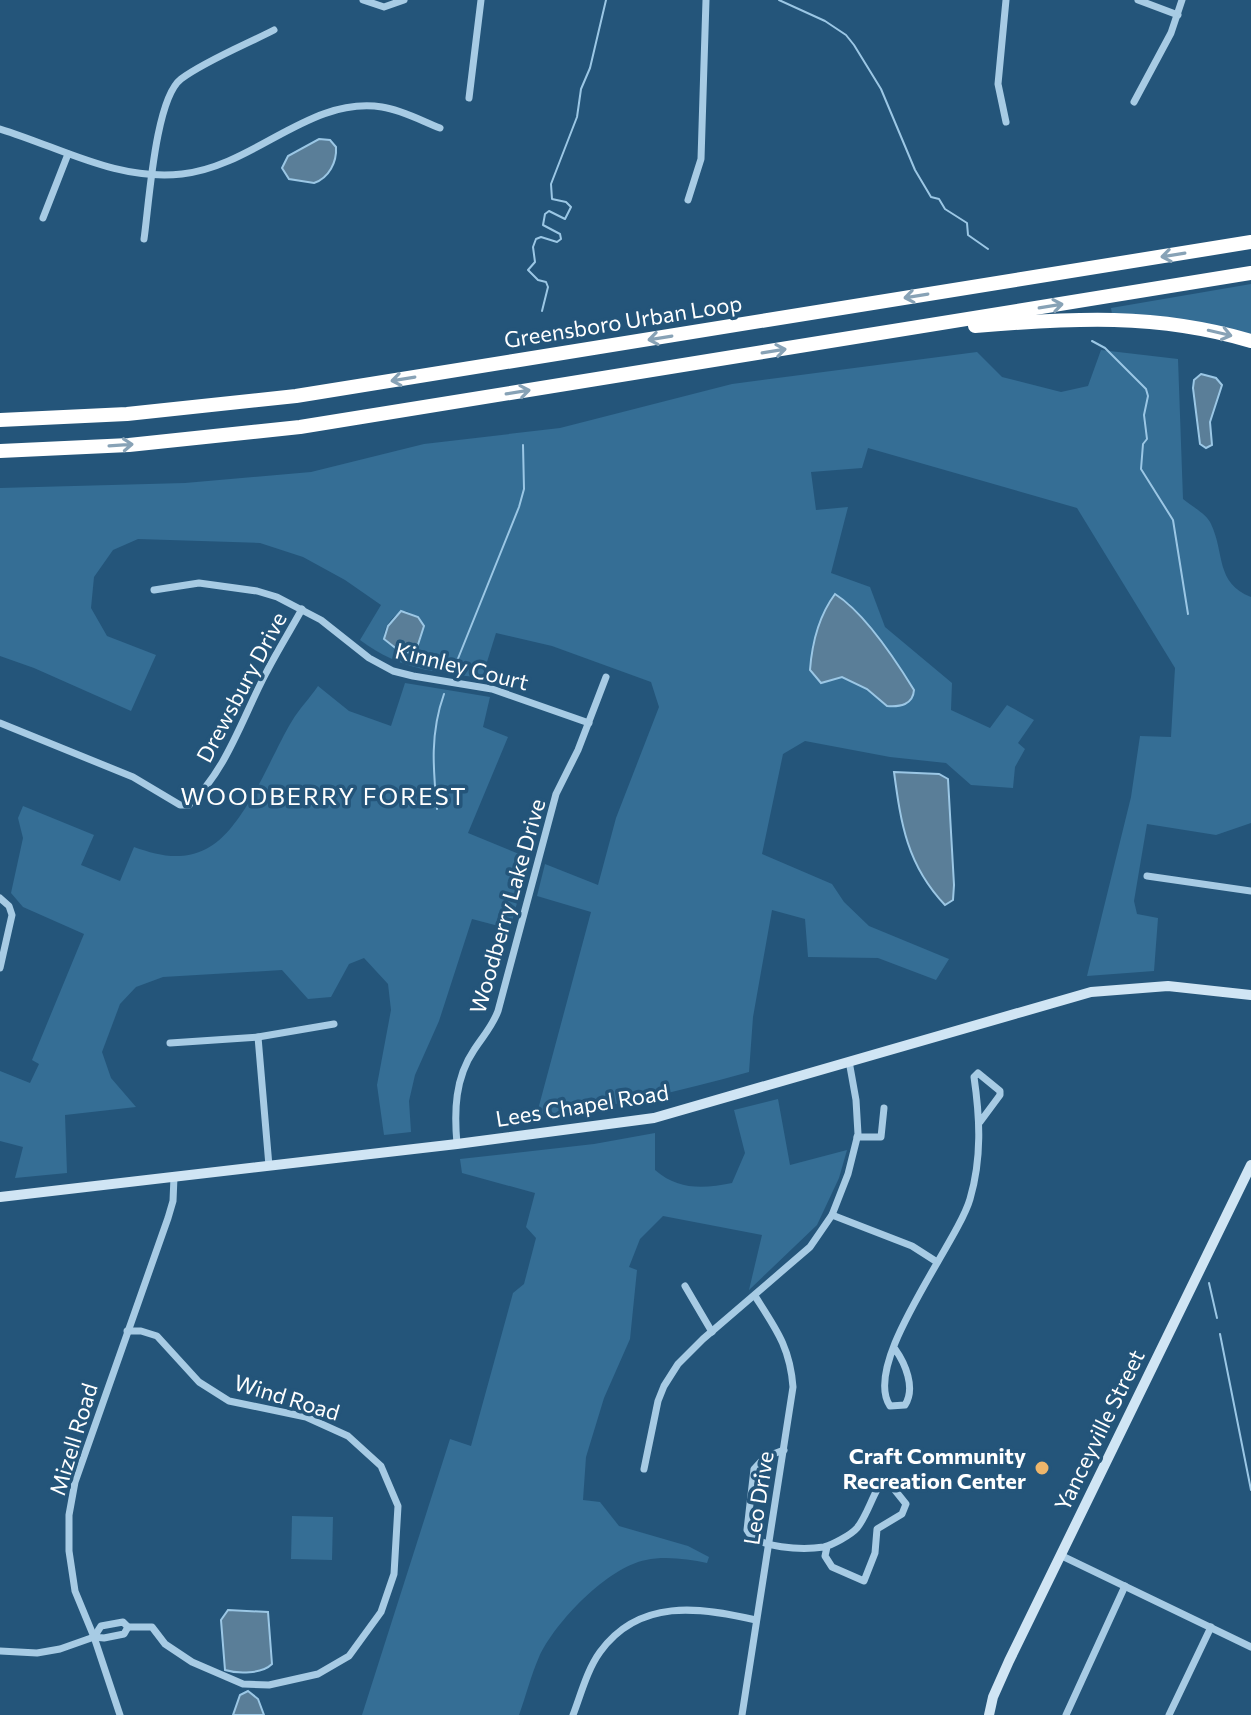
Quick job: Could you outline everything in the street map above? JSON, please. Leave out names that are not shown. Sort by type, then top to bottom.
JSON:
[{"type":"highway","name":"Greensboro Urban Loop","points":[[0,420],[127,414],[296,396],[1251,242]]},
{"type":"highway","points":[[0,451],[129,445],[300,427],[1251,273]]},
{"type":"highway","points":[[863,336],[1102,318],[1181,325],[1251,341]]},
{"type":"main road","name":"Lees Chapel Road","points":[[0,1197],[654,1118],[1091,992],[1168,986],[1251,995]]},
{"type":"main road","name":"Yanceyville Street","points":[[989,1715],[993,1697],[1009,1661],[1247,1183],[1251,1165]]},
{"type":"street","points":[[363,0],[384,7],[404,0]]},
{"type":"street","points":[[469,98],[481,0]]},
{"type":"street","points":[[688,200],[701,159],[706,0]]},
{"type":"street","points":[[1006,0],[998,84],[1006,122]]},
{"type":"street","points":[[1138,0],[1178,15]]},
{"type":"street","points":[[1134,102],[1159,58],[1182,0]]},
{"type":"street","points":[[144,239],[163,114],[172,89],[194,71],[274,30]]},
{"type":"street","points":[[0,129],[116,171],[152,175],[208,169],[266,144],[321,114],[350,106],[384,108],[440,128]]},
{"type":"street","points":[[43,218],[68,154]]},
{"type":"street","name":"Kinnley Court","points":[[154,590],[199,583],[240,587],[277,597],[321,620],[369,658],[393,671],[492,689],[589,723]]},
{"type":"street","name":"Drewsbury Drive","points":[[0,723],[133,777],[180,805],[189,805],[205,790],[217,771],[266,672],[302,609]]},
{"type":"street","name":"Woodberry Lake Drive","points":[[457,1144],[455,1106],[461,1078],[498,1011],[556,794],[589,723],[606,677]]},
{"type":"street","points":[[1147,876],[1251,891]]},
{"type":"street","points":[[0,898],[9,906],[12,915],[0,968]]},
{"type":"street","points":[[170,1043],[258,1037],[334,1024]]},
{"type":"street","points":[[258,1037],[269,1166]]},
{"type":"street","points":[[644,1469],[664,1386],[678,1364],[810,1247],[832,1215],[848,1174],[857,1137],[856,1100],[849,1061]]},
{"type":"street","points":[[895,1349],[905,1365],[909,1394],[905,1405],[896,1407],[890,1406],[887,1401],[884,1380],[895,1349],[910,1309],[970,1200],[977,1166],[980,1122],[974,1077],[978,1073],[1000,1091],[980,1122]]},
{"type":"street","points":[[857,1137],[881,1137],[884,1108]]},
{"type":"street","name":"Mizell Road","points":[[120,1715],[75,1591],[69,1551],[69,1515],[75,1482],[171,1210],[174,1177]]},
{"type":"street","points":[[1247,1183],[1251,1192]]},
{"type":"street","points":[[832,1215],[912,1246],[937,1262]]},
{"type":"street","points":[[685,1286],[712,1332]]},
{"type":"street","name":"Leo Drive","points":[[742,1715],[793,1400],[789,1357],[777,1329],[755,1296]]},
{"type":"street","name":"Wind Road","points":[[127,1331],[157,1336],[199,1382],[229,1401],[306,1417],[348,1436],[381,1466],[398,1506],[394,1574],[381,1612],[349,1656],[318,1674],[269,1685],[243,1684],[192,1662],[165,1644],[152,1627],[128,1627]]},
{"type":"street","points":[[784,1450],[765,1457],[754,1469],[747,1530],[758,1542],[793,1547],[827,1547],[857,1528],[878,1488],[890,1484],[906,1504],[902,1514],[877,1529],[875,1553],[864,1581],[832,1567],[825,1556],[827,1547]]},
{"type":"street","points":[[857,1528],[874,1538]]},
{"type":"street","points":[[1060,1555],[1251,1647]]},
{"type":"street","points":[[1066,1715],[1125,1586]]},
{"type":"street","points":[[573,1715],[587,1676],[600,1652],[618,1633],[646,1616],[678,1609],[711,1609],[756,1620]]},
{"type":"street","points":[[0,1651],[37,1653],[60,1649],[94,1637],[124,1634],[128,1627],[123,1622],[101,1626],[94,1637]]},
{"type":"street","points":[[1169,1715],[1211,1627]]},
{"type":"shaded area","points":[[319,139],[330,140],[336,147],[328,173],[314,183],[289,179],[282,168],[288,156]]},
{"type":"shaded area","points":[[1251,284],[1251,334],[1182,321],[1112,314],[1111,308]]},
{"type":"shaded area","points":[[1101,350],[1178,359],[1183,499],[1209,520],[1226,575],[1232,584],[1251,597],[1251,823],[1216,835],[1147,824],[1134,901],[1137,914],[1158,918],[1154,971],[1087,976],[1131,797],[1140,736],[1171,737],[1175,668],[1077,508],[868,448],[862,468],[811,472],[816,510],[848,507],[831,573],[870,587],[885,627],[952,683],[951,710],[990,728],[1007,705],[1034,720],[1018,743],[1025,749],[1015,767],[1013,788],[971,785],[946,763],[890,757],[805,741],[783,754],[762,854],[832,884],[844,902],[869,926],[949,959],[936,980],[878,958],[808,957],[805,919],[772,910],[753,1017],[749,1072],[696,1086],[617,1104],[536,1117],[591,912],[537,896],[545,864],[598,885],[616,818],[659,707],[651,682],[552,646],[496,633],[482,678],[404,664],[360,640],[381,605],[345,580],[303,557],[260,543],[138,539],[113,550],[94,577],[91,608],[107,636],[156,655],[131,711],[0,656],[0,488],[185,483],[311,472],[424,444],[560,428],[732,384],[977,352],[1002,377],[1061,392],[1088,386]],"holes":[[[829,602],[849,603],[901,669],[887,706],[867,689],[842,677],[821,683],[810,670],[812,646]],[[406,611],[418,617],[424,626],[417,653],[413,654],[396,649],[384,639],[390,621]]]},
{"type":"shaded area","points":[[1201,374],[1216,378],[1222,385],[1210,422],[1212,445],[1206,448],[1200,444],[1193,388],[1194,380]]},
{"type":"shaded area","points":[[835,594],[868,625],[898,665],[914,690],[908,702],[887,706],[867,689],[842,677],[821,683],[810,670],[817,630]]},
{"type":"shaded area","points":[[401,611],[418,617],[424,626],[415,654],[398,650],[384,639],[388,626]]},
{"type":"shaded area","points":[[405,683],[490,697],[483,727],[508,737],[468,833],[529,858],[510,929],[472,919],[439,1021],[415,1075],[409,1101],[411,1132],[384,1135],[377,1085],[391,1010],[388,984],[364,958],[349,964],[331,997],[308,999],[282,970],[163,977],[136,987],[120,1004],[102,1052],[111,1078],[136,1107],[65,1115],[67,1173],[15,1178],[23,1147],[0,1141],[0,1071],[30,1083],[39,1064],[32,1060],[84,934],[23,907],[11,893],[23,838],[18,818],[23,806],[94,835],[81,865],[120,881],[134,847],[161,855],[179,856],[197,853],[220,840],[244,810],[292,721],[318,686],[349,711],[391,726]]},
{"type":"shaded area","points":[[894,772],[939,774],[948,779],[954,885],[953,900],[945,905],[914,859],[903,826]]},
{"type":"shaded area","points":[[778,1099],[790,1165],[847,1150],[839,1178],[817,1225],[749,1290],[762,1235],[663,1216],[640,1239],[629,1267],[637,1270],[630,1339],[604,1398],[586,1457],[583,1500],[600,1502],[619,1526],[688,1546],[709,1557],[707,1563],[676,1558],[646,1560],[616,1573],[600,1585],[570,1613],[547,1643],[536,1664],[519,1715],[362,1715],[450,1439],[471,1446],[513,1293],[524,1284],[536,1238],[526,1227],[535,1193],[462,1173],[460,1159],[594,1144],[655,1133],[655,1170],[664,1177],[691,1186],[732,1183],[745,1153],[734,1110]]},
{"type":"shaded area","points":[[292,1516],[333,1517],[332,1560],[291,1559]]},
{"type":"shaded area","points":[[228,1610],[268,1612],[272,1664],[250,1672],[225,1670],[221,1620]]},
{"type":"shaded area","points":[[248,1691],[258,1699],[264,1715],[233,1715],[240,1695]]},
{"type":"waterway","points":[[542,311],[548,287],[546,282],[538,280],[528,270],[535,262],[533,247],[536,239],[541,237],[557,242],[561,239],[560,234],[543,225],[545,214],[549,211],[565,219],[571,207],[566,202],[552,199],[551,184],[577,117],[581,89],[590,68],[606,0]]},
{"type":"waterway","points":[[779,0],[825,21],[846,35],[881,89],[915,170],[931,197],[939,199],[945,209],[967,223],[968,235],[988,249]]},
{"type":"waterway","points":[[1092,341],[1105,348],[1146,389],[1148,396],[1144,415],[1147,439],[1143,444],[1141,469],[1173,520],[1188,614]]},
{"type":"waterway","points":[[453,671],[519,507],[524,489],[523,445]]},
{"type":"waterway","points":[[437,809],[435,737],[444,694]]},
{"type":"waterway","points":[[1209,1283],[1217,1318]]},
{"type":"waterway","points":[[1220,1334],[1251,1490]]},
{"type":"place","name":"Craft Community Recreation Center","points":[[1042,1468]]},
{"type":"district","name":"WOODBERRY FOREST","points":[[324,795]]}]
